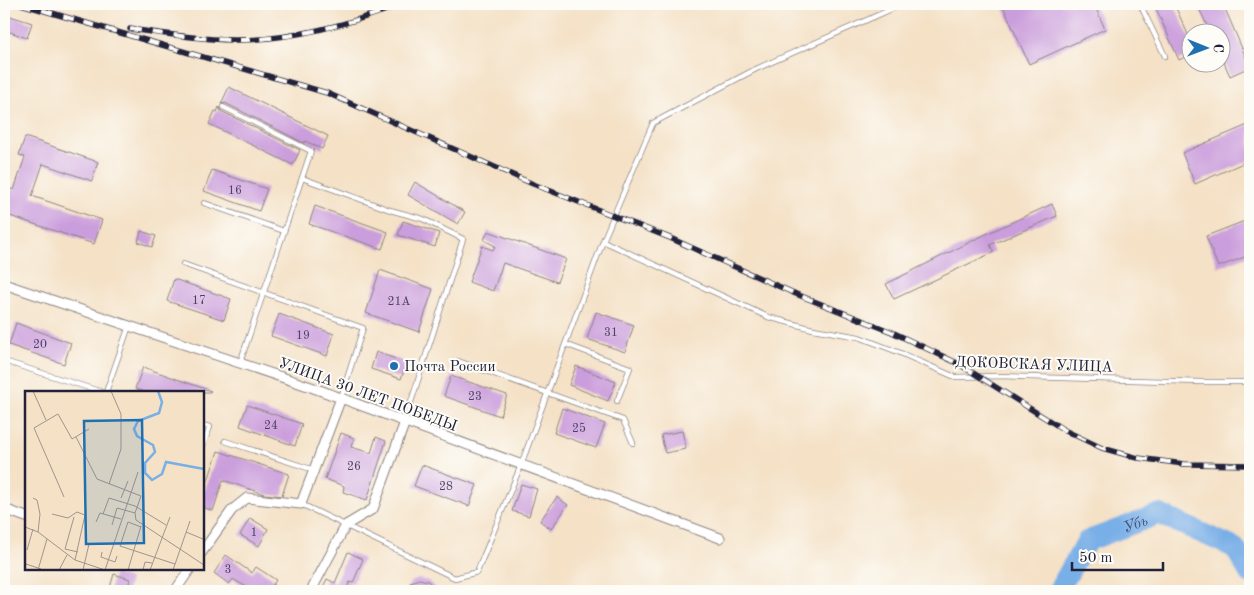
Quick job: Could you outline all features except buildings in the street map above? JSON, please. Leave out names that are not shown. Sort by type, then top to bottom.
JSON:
[{"type":"street","name":"УЛИЦА 30 ЛЕТ ПОБЕДЫ","points":[[4,284],[341,398],[720,538]]},
{"type":"street","points":[[204,549],[232,510],[247,498],[301,504],[341,398]]},
{"type":"street","points":[[311,591],[346,525],[373,510],[405,422]]},
{"type":"street","points":[[4,509],[25,517]]},
{"type":"street","points":[[175,591],[188,570]]},
{"type":"lane","points":[[301,504],[455,578],[476,572],[521,464],[603,241],[653,123],[756,69],[903,4]]},
{"type":"lane","points":[[1140,4],[1165,56]]},
{"type":"lane","points":[[223,107],[311,151],[240,363]]},
{"type":"lane","points":[[302,178],[390,210],[423,219],[463,239],[405,422]]},
{"type":"lane","points":[[204,203],[284,231]]},
{"type":"lane","name":"ДОКОВСКАЯ УЛИЦА","points":[[603,241],[768,317],[813,329],[859,337],[955,377],[996,376],[1250,382]]},
{"type":"lane","points":[[183,264],[363,328],[341,398]]},
{"type":"lane","points":[[106,391],[129,326]]},
{"type":"lane","points":[[565,344],[630,368],[617,401]]},
{"type":"lane","points":[[4,361],[99,391]]},
{"type":"lane","points":[[458,361],[623,420],[633,443]]},
{"type":"lane","points":[[204,426],[210,427],[204,443]]},
{"type":"lane","points":[[225,441],[314,470]]},
{"type":"waterway","name":"Убь","points":[[1058,591],[1087,541],[1159,514],[1235,548],[1250,574]]},
{"type":"railway","points":[[21,4],[327,93],[533,184],[670,238],[796,294],[892,332],[959,364],[1066,431],[1102,448],[1138,458],[1184,464],[1250,465]]},
{"type":"railway","points":[[130,29],[181,36],[253,40],[318,30],[362,18],[402,4]]},
{"type":"place","name":"Почта России","points":[[394,366]]}]
